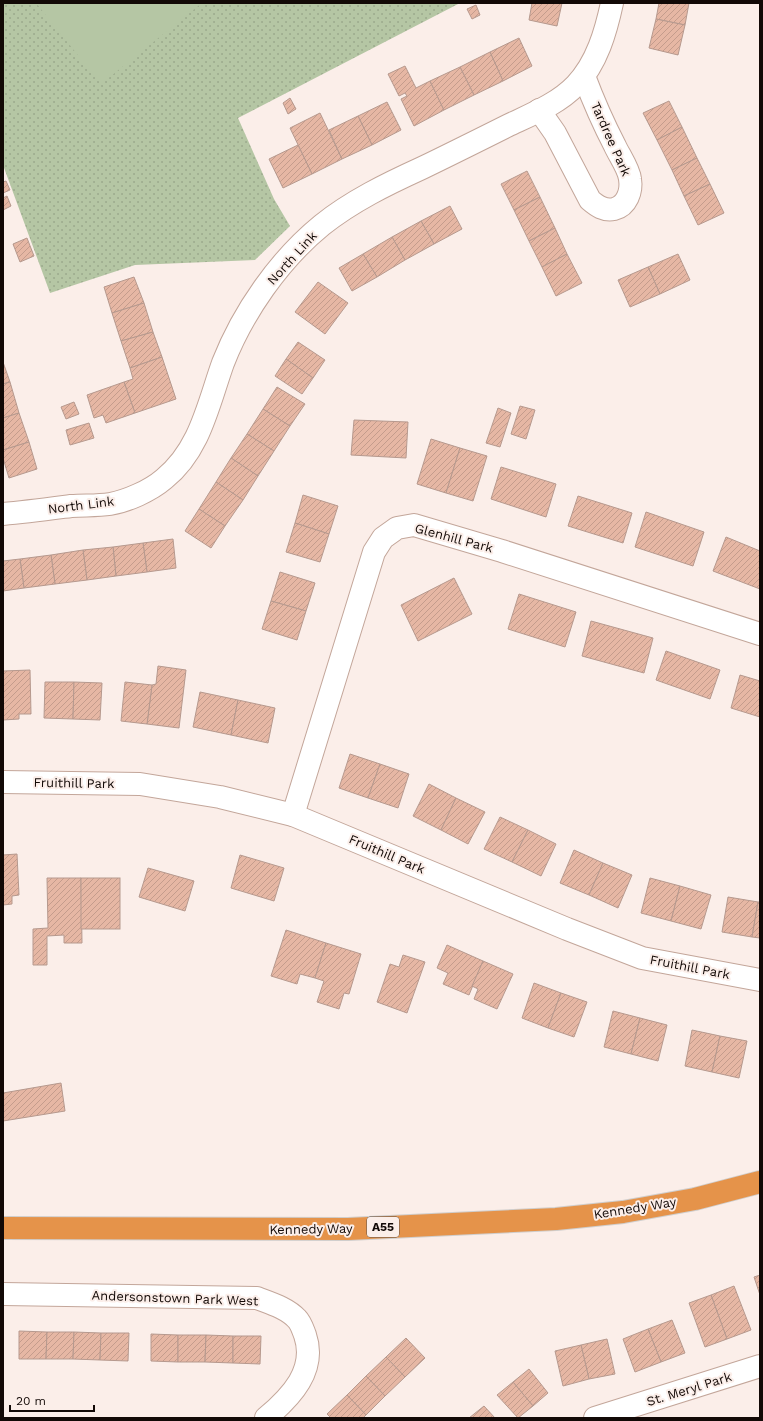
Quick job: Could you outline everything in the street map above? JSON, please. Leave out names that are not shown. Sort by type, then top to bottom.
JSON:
[{"type":"highway","name":"Kennedy Way","points":[[3,1228],[348,1229],[556,1219],[623,1212],[695,1199],[760,1182]]},
{"type":"street","name":"North Link","points":[[3,514],[111,504],[140,494],[162,481],[181,464],[196,440],[223,363],[237,332],[254,303],[274,276],[306,239],[346,207],[376,190],[539,110],[565,95],[584,76],[594,59],[604,33],[612,3]]},
{"type":"street","name":"Tardree Park","points":[[539,110],[555,133],[590,200],[598,207],[607,210],[616,209],[624,202],[630,193],[630,178],[599,114],[584,76]]},
{"type":"street","name":"Glenhill Park","points":[[293,815],[374,552],[383,538],[397,528],[414,525],[502,551],[760,634]]},
{"type":"street","name":"Fruithill Park","points":[[3,782],[140,784],[220,797],[293,815],[567,929],[642,958],[760,980]]},
{"type":"street","name":"Andersonstown Park West","points":[[3,1294],[256,1298],[277,1305],[297,1318],[307,1341],[308,1359],[302,1380],[286,1401],[266,1418]]},
{"type":"street","name":"St. Meryl Park","points":[[595,1418],[760,1366]]},
{"type":"green space","points":[[3,3],[460,3],[238,118],[274,199],[290,226],[255,260],[135,265],[50,293],[3,165]]},
{"type":"green space","points":[[36,3],[202,3],[101,84]]},
{"type":"building","points":[[532,3],[562,3],[557,26],[529,20]]},
{"type":"building","points":[[659,3],[689,3],[685,25],[656,19]]},
{"type":"building","points":[[476,5],[480,15],[472,19],[467,9]]},
{"type":"building","points":[[656,19],[685,25],[678,55],[649,48]]},
{"type":"building","points":[[519,38],[532,66],[503,81],[490,52]]},
{"type":"building","points":[[490,52],[503,81],[474,95],[460,67]]},
{"type":"building","points":[[405,66],[416,88],[430,81],[444,110],[414,126],[401,99],[407,96],[405,93],[399,96],[388,74]]},
{"type":"building","points":[[460,67],[474,95],[444,110],[430,81]]},
{"type":"building","points":[[290,98],[296,109],[288,114],[283,103]]},
{"type":"building","points":[[669,101],[682,127],[657,140],[643,113]]},
{"type":"building","points":[[387,102],[401,130],[372,145],[358,116]]},
{"type":"building","points":[[320,113],[342,159],[312,174],[290,128]]},
{"type":"building","points":[[358,116],[372,145],[342,159],[329,130]]},
{"type":"building","points":[[682,127],[697,158],[672,170],[657,140]]},
{"type":"building","points":[[298,145],[312,174],[283,188],[269,159]]},
{"type":"building","points":[[697,158],[710,184],[684,196],[672,170]]},
{"type":"building","points":[[527,171],[540,197],[514,210],[501,184]]},
{"type":"building","points":[[6,181],[10,190],[3,193],[3,182]]},
{"type":"building","points":[[710,184],[724,213],[698,225],[684,196]]},
{"type":"building","points":[[7,196],[11,206],[3,210],[3,198]]},
{"type":"building","points":[[540,197],[555,228],[529,241],[514,210]]},
{"type":"building","points":[[450,206],[462,229],[434,244],[421,221]]},
{"type":"building","points":[[421,221],[434,244],[405,260],[392,237]]},
{"type":"building","points":[[555,228],[567,254],[542,267],[529,241]]},
{"type":"building","points":[[392,237],[405,260],[377,277],[363,254]]},
{"type":"building","points":[[27,238],[34,256],[20,262],[13,244]]},
{"type":"building","points":[[363,254],[377,277],[352,291],[339,268]]},
{"type":"building","points":[[567,254],[582,283],[556,296],[542,267]]},
{"type":"building","points":[[678,254],[690,280],[660,294],[648,267]]},
{"type":"building","points":[[648,267],[660,294],[630,307],[618,280]]},
{"type":"building","points":[[134,277],[144,303],[112,313],[104,287]]},
{"type":"building","points":[[318,282],[348,303],[325,334],[295,312]]},
{"type":"building","points":[[144,303],[153,332],[121,341],[112,313]]},
{"type":"building","points":[[153,332],[162,357],[130,368],[121,341]]},
{"type":"building","points":[[298,342],[325,360],[313,378],[286,359]]},
{"type":"building","points":[[162,357],[176,399],[135,413],[124,382],[133,379],[130,368]]},
{"type":"building","points":[[286,359],[313,378],[302,394],[275,376]]},
{"type":"building","points":[[3,362],[10,382],[3,384]]},
{"type":"building","points":[[10,382],[19,413],[3,418],[3,384]]},
{"type":"building","points":[[124,382],[135,413],[106,423],[103,415],[94,418],[87,395]]},
{"type":"building","points":[[277,387],[305,404],[290,426],[263,409]]},
{"type":"building","points":[[74,402],[79,414],[66,419],[61,407]]},
{"type":"building","points":[[520,406],[535,410],[526,439],[511,434]]},
{"type":"building","points":[[498,408],[511,413],[500,447],[486,443]]},
{"type":"building","points":[[263,409],[290,426],[274,451],[247,434]]},
{"type":"building","points":[[19,413],[29,442],[3,450],[3,418]]},
{"type":"building","points":[[354,420],[408,422],[406,458],[351,455]]},
{"type":"building","points":[[89,423],[94,438],[70,445],[66,430]]},
{"type":"building","points":[[247,434],[274,451],[258,476],[231,458]]},
{"type":"building","points":[[431,439],[460,448],[446,493],[417,484]]},
{"type":"building","points":[[29,442],[37,469],[9,478],[3,458],[3,450]]},
{"type":"building","points":[[460,448],[487,456],[473,501],[446,493]]},
{"type":"building","points":[[231,458],[258,476],[243,500],[216,482]]},
{"type":"building","points":[[501,467],[556,484],[546,517],[491,499]]},
{"type":"building","points":[[216,482],[243,500],[225,526],[199,509]]},
{"type":"building","points":[[303,495],[338,506],[329,534],[295,523]]},
{"type":"building","points":[[578,496],[632,513],[623,543],[568,526]]},
{"type":"building","points":[[199,509],[225,526],[211,548],[185,531]]},
{"type":"building","points":[[646,512],[704,532],[693,566],[635,547]]},
{"type":"building","points":[[295,523],[329,534],[320,562],[286,552]]},
{"type":"building","points":[[726,537],[760,551],[760,589],[713,571]]},
{"type":"building","points":[[173,539],[176,568],[147,572],[143,543]]},
{"type":"building","points":[[143,543],[147,572],[116,576],[113,547]]},
{"type":"building","points":[[113,547],[116,576],[87,580],[83,550]]},
{"type":"building","points":[[83,550],[87,580],[55,584],[51,555]]},
{"type":"building","points":[[51,555],[55,584],[24,588],[20,559]]},
{"type":"building","points":[[20,559],[24,588],[3,591],[3,561]]},
{"type":"building","points":[[280,572],[315,583],[306,611],[271,601]]},
{"type":"building","points":[[454,578],[472,614],[418,641],[401,605]]},
{"type":"building","points":[[519,594],[576,612],[565,647],[508,629]]},
{"type":"building","points":[[271,601],[306,611],[297,640],[262,629]]},
{"type":"building","points":[[591,621],[653,638],[644,673],[582,656]]},
{"type":"building","points":[[666,651],[720,670],[710,699],[656,680]]},
{"type":"building","points":[[158,666],[186,670],[179,728],[147,724],[152,685],[156,684]]},
{"type":"building","points":[[30,670],[31,714],[19,714],[19,719],[3,720],[3,671]]},
{"type":"building","points":[[740,675],[760,681],[760,717],[731,708]]},
{"type":"building","points":[[45,682],[74,682],[73,719],[44,718]]},
{"type":"building","points":[[74,682],[102,683],[100,720],[73,719]]},
{"type":"building","points":[[125,682],[152,685],[147,724],[121,721]]},
{"type":"building","points":[[200,692],[238,700],[231,735],[193,727]]},
{"type":"building","points":[[238,700],[275,708],[268,743],[231,735]]},
{"type":"building","points":[[350,754],[380,764],[368,798],[339,788]]},
{"type":"building","points":[[380,764],[409,774],[398,808],[368,798]]},
{"type":"building","points":[[429,784],[456,798],[441,830],[413,816]]},
{"type":"building","points":[[456,798],[485,812],[468,844],[441,830]]},
{"type":"building","points":[[500,817],[528,830],[512,862],[484,849]]},
{"type":"building","points":[[528,830],[556,844],[541,876],[512,862]]},
{"type":"building","points":[[574,850],[603,863],[589,895],[560,883]]},
{"type":"building","points":[[17,854],[19,895],[12,896],[12,904],[3,905],[3,855]]},
{"type":"building","points":[[240,855],[284,868],[274,901],[231,888]]},
{"type":"building","points":[[603,863],[632,875],[618,908],[589,895]]},
{"type":"building","points":[[148,868],[194,881],[185,911],[139,897]]},
{"type":"building","points":[[47,878],[81,878],[82,943],[64,943],[64,935],[47,936],[47,965],[33,965],[33,929],[48,928]]},
{"type":"building","points":[[81,878],[120,878],[120,929],[81,929]]},
{"type":"building","points":[[650,878],[680,886],[671,921],[641,913]]},
{"type":"building","points":[[680,886],[711,895],[701,929],[671,921]]},
{"type":"building","points":[[728,897],[758,902],[752,937],[722,932]]},
{"type":"building","points":[[758,902],[760,902],[760,938],[752,937]]},
{"type":"building","points":[[286,930],[326,943],[315,978],[300,974],[297,984],[271,976]]},
{"type":"building","points":[[326,943],[361,954],[349,994],[344,993],[339,1009],[317,1002],[324,981],[315,978]]},
{"type":"building","points":[[447,945],[483,961],[469,995],[443,984],[448,973],[437,968]]},
{"type":"building","points":[[403,955],[425,962],[407,1013],[377,1002],[390,964],[399,967]]},
{"type":"building","points":[[483,961],[513,974],[497,1009],[474,999],[478,989],[472,986]]},
{"type":"building","points":[[534,983],[561,993],[548,1028],[522,1018]]},
{"type":"building","points":[[561,993],[587,1002],[574,1037],[548,1028]]},
{"type":"building","points":[[613,1011],[640,1018],[631,1054],[604,1047]]},
{"type":"building","points":[[640,1018],[667,1025],[658,1061],[631,1054]]},
{"type":"building","points":[[692,1030],[720,1036],[712,1072],[685,1066]]},
{"type":"building","points":[[720,1036],[747,1041],[739,1078],[712,1072]]},
{"type":"building","points":[[61,1083],[65,1111],[3,1121],[3,1093]]},
{"type":"building","points":[[760,1275],[760,1295],[754,1277]]},
{"type":"building","points":[[734,1286],[751,1330],[727,1339],[711,1295]]},
{"type":"building","points":[[711,1295],[727,1339],[705,1347],[689,1303]]},
{"type":"building","points":[[672,1320],[685,1353],[661,1362],[648,1329]]},
{"type":"building","points":[[648,1329],[661,1362],[635,1372],[623,1339]]},
{"type":"building","points":[[19,1331],[47,1332],[46,1359],[19,1359]]},
{"type":"building","points":[[47,1332],[74,1332],[73,1359],[46,1359]]},
{"type":"building","points":[[74,1332],[101,1333],[100,1360],[73,1359]]},
{"type":"building","points":[[101,1333],[129,1333],[128,1361],[100,1360]]},
{"type":"building","points":[[151,1334],[178,1335],[178,1362],[151,1361]]},
{"type":"building","points":[[178,1335],[206,1335],[205,1362],[178,1362]]},
{"type":"building","points":[[206,1335],[233,1336],[233,1363],[205,1362]]},
{"type":"building","points":[[233,1336],[261,1336],[260,1364],[233,1363]]},
{"type":"building","points":[[406,1338],[425,1358],[405,1377],[386,1357]]},
{"type":"building","points":[[607,1339],[615,1374],[589,1379],[581,1345]]},
{"type":"building","points":[[581,1345],[589,1379],[563,1386],[555,1351]]},
{"type":"building","points":[[386,1357],[405,1377],[385,1396],[366,1376]]},
{"type":"building","points":[[529,1369],[548,1393],[533,1406],[513,1382]]},
{"type":"building","points":[[366,1376],[385,1396],[366,1415],[347,1395]]},
{"type":"building","points":[[513,1382],[533,1406],[518,1418],[497,1395]]},
{"type":"building","points":[[347,1395],[366,1415],[363,1418],[331,1418],[327,1414]]},
{"type":"building","points":[[484,1406],[495,1418],[469,1418]]}]
